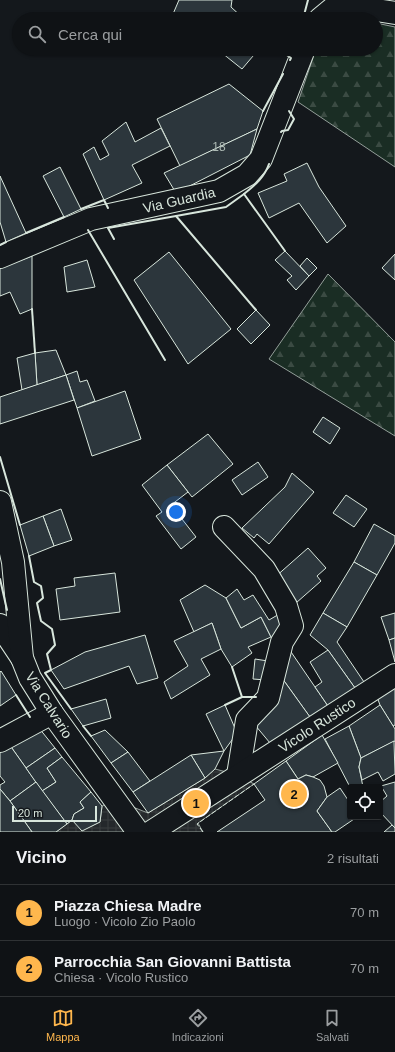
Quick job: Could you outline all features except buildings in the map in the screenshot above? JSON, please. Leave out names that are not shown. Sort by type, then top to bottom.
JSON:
[{"type":"street","points":[[327,12],[337,2],[395,14]]},
{"type":"street","name":"Via Guardia","points":[[0,257],[91,219],[219,191],[247,175],[261,158],[301,56]]},
{"type":"street","name":"Via Calvario","points":[[0,502],[13,562],[22,658],[30,678],[52,713],[133,826]]},
{"type":"street","points":[[224,527],[264,569],[286,606],[292,626],[282,642],[268,698],[247,720],[238,775]]},
{"type":"street","points":[[0,626],[22,658]]},
{"type":"street","name":"Vicolo Rustico","points":[[152,832],[238,775],[395,675]]},
{"type":"street","points":[[0,741],[52,713]]},
{"type":"green space","points":[[383,24],[395,27],[395,167],[298,102],[314,56],[383,56]]},
{"type":"green space","points":[[328,274],[395,342],[395,436],[269,359]]},
{"type":"shaded area","points":[[215,769],[238,775],[254,784],[198,823],[203,832],[56,832],[72,820],[91,826],[100,822],[102,806],[115,800],[148,813],[205,778]]},
{"type":"fence","points":[[203,832],[197,824],[254,784]]},
{"type":"wall","points":[[305,12],[308,0]]},
{"type":"wall","points":[[288,56],[291,58],[290,60]]},
{"type":"wall","points":[[263,111],[283,74]]},
{"type":"wall","points":[[281,132],[288,130],[294,119],[289,111]]},
{"type":"wall","points":[[244,194],[262,177],[269,164]]},
{"type":"wall","points":[[176,216],[226,207],[244,194],[285,251]]},
{"type":"wall","points":[[81,209],[104,200],[108,208]]},
{"type":"wall","points":[[114,239],[108,228],[176,216],[256,310]]},
{"type":"wall","points":[[26,233],[64,217]]},
{"type":"wall","points":[[88,230],[165,360]]},
{"type":"wall","points":[[0,245],[6,242]]},
{"type":"wall","points":[[32,309],[35,353]]},
{"type":"wall","points":[[0,457],[20,525]]},
{"type":"wall","points":[[29,556],[34,582],[41,586],[43,598],[37,603],[41,621],[52,629],[55,645],[47,654],[51,670],[45,673],[71,709]]},
{"type":"wall","points":[[0,579],[7,610]]},
{"type":"wall","points":[[225,705],[242,697],[232,667]]},
{"type":"wall","points":[[16,695],[30,717]]},
{"type":"wall","points":[[242,697],[256,697]]},
{"type":"wall","points":[[83,726],[91,736]]},
{"type":"place","name":"Parrocchia San Giovanni Battista","points":[[294,794]]},
{"type":"place","name":"Piazza Chiesa Madre","points":[[196,803]]}]
